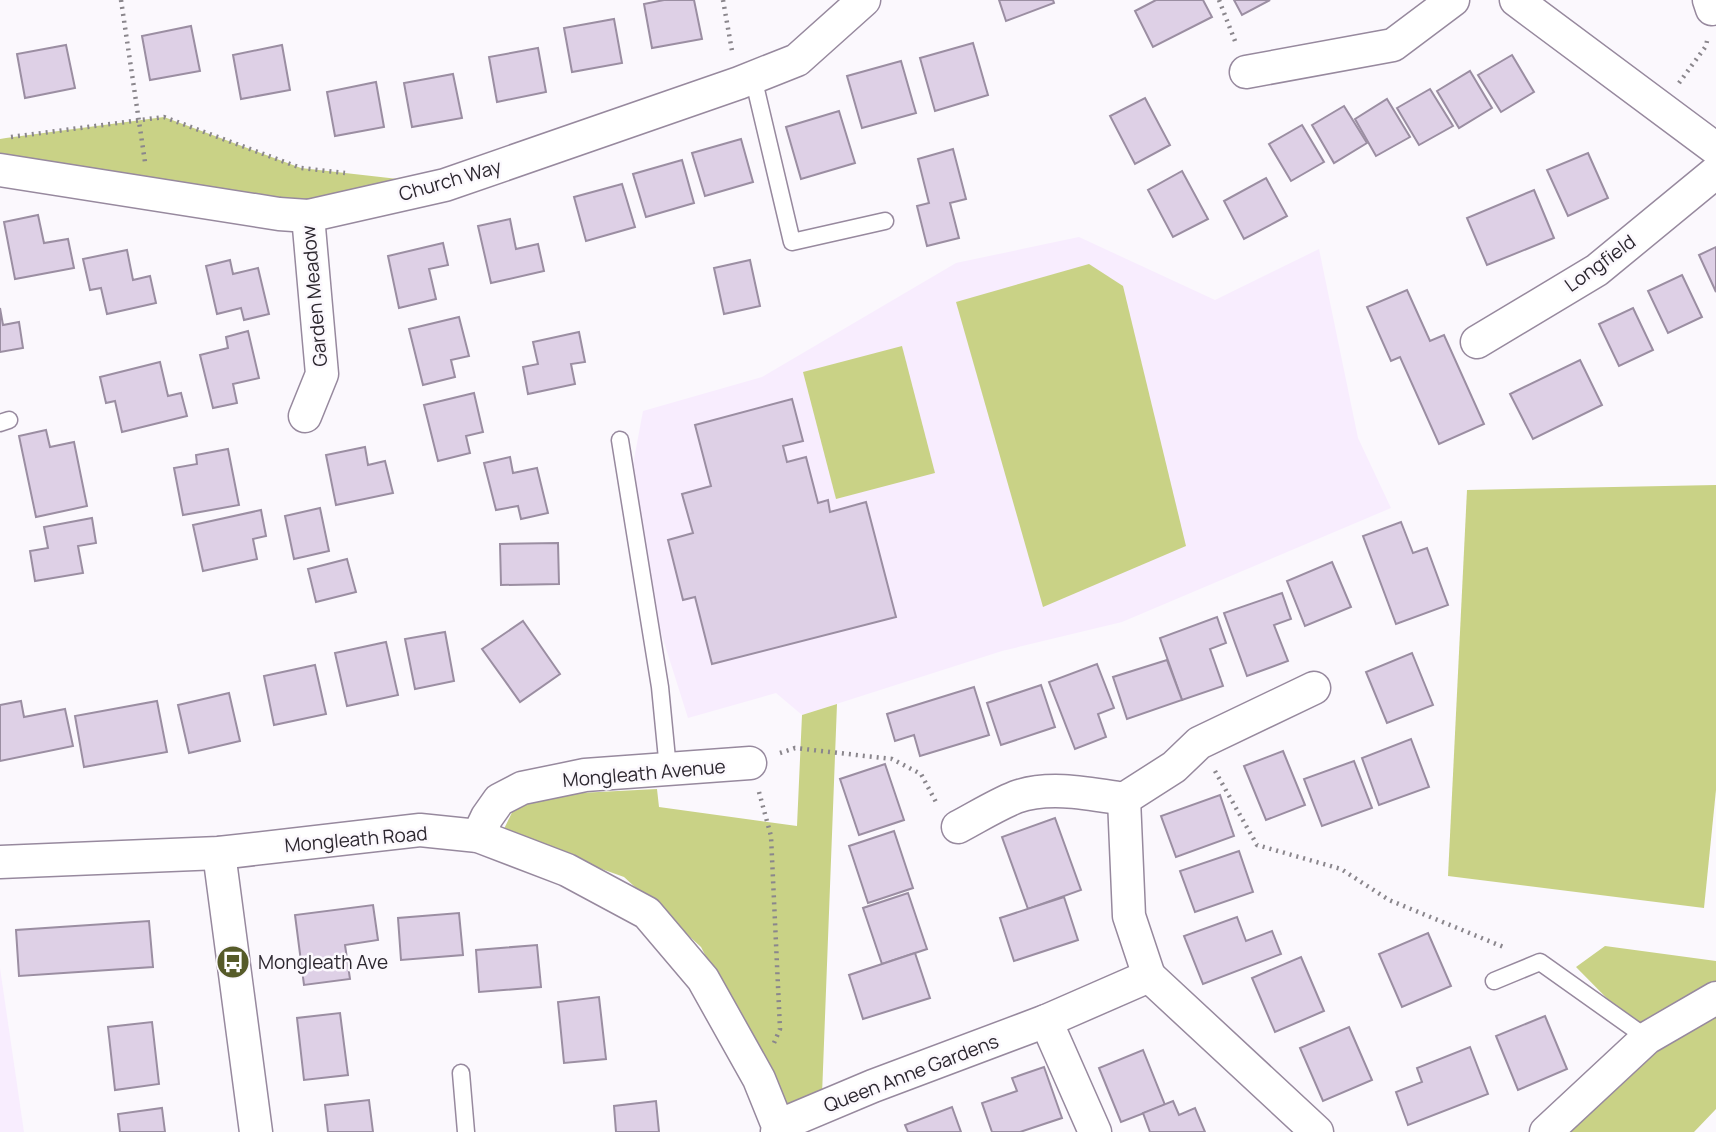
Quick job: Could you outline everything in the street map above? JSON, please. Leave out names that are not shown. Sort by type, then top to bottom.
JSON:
[{"type":"street","name":"Church Way","points":[[0,170],[279,214],[308,216],[445,185],[746,80],[797,60],[864,0]]},
{"type":"street","points":[[1246,72],[1393,45],[1453,0]]},
{"type":"street","points":[[1516,0],[1716,149]]},
{"type":"street","name":"Longfield","points":[[1477,342],[1597,270],[1716,172]]},
{"type":"street","name":"Garden Meadow","points":[[306,416],[322,374],[308,216]]},
{"type":"street","points":[[958,827],[1018,796],[1078,792],[1124,799],[1174,767],[1199,743],[1314,688]]},
{"type":"street","name":"Mongleath Avenue","points":[[478,836],[499,800],[522,788],[585,775],[750,763]]},
{"type":"street","points":[[1124,799],[1129,916],[1149,976],[1317,1132]]},
{"type":"street","name":"Mongleath Road","points":[[0,862],[219,853],[420,830],[478,836],[567,870],[647,913],[702,979],[759,1079],[777,1129]]},
{"type":"street","points":[[219,853],[256,1132]]},
{"type":"street","name":"Queen Anne Gardens","points":[[777,1129],[873,1086],[1046,1021],[1149,976]]},
{"type":"street","points":[[1546,1132],[1647,1038],[1716,998]]},
{"type":"street","points":[[1046,1021],[1095,1132]]},
{"type":"lane","points":[[746,80],[792,242],[884,221]]},
{"type":"lane","points":[[620,440],[660,687],[668,769]]},
{"type":"lane","points":[[1494,981],[1540,962],[1647,1038]]},
{"type":"lane","points":[[461,1073],[466,1132]]},
{"type":"path","points":[[121,0],[150,193]]},
{"type":"path","points":[[723,0],[746,80]]},
{"type":"path","points":[[1219,0],[1246,72]]},
{"type":"path","points":[[1662,107],[1706,46],[1710,4]]},
{"type":"path","points":[[6,138],[164,117],[301,168],[351,173]]},
{"type":"path","points":[[1199,743],[1257,845],[1341,869],[1389,900],[1540,962]]},
{"type":"path","points":[[759,1079],[780,1029],[772,836],[750,763],[795,748],[892,759],[921,774],[935,802],[958,827]]},
{"type":"shaded area","points":[[1079,237],[1215,300],[1319,249],[1358,438],[1391,508],[1122,622],[1002,651],[802,715],[776,693],[688,718],[657,620],[632,470],[643,411],[762,377],[956,263]]},
{"type":"shaded area","points":[[0,968],[24,1132],[0,1132]]},
{"type":"green space","points":[[164,117],[301,168],[398,179],[396,187],[294,205],[0,163],[0,139]]},
{"type":"green space","points":[[1089,264],[1123,286],[1186,546],[1043,607],[956,302]]},
{"type":"green space","points":[[902,346],[935,473],[836,499],[803,372]]},
{"type":"green space","points":[[1716,485],[1716,790],[1704,908],[1448,876],[1467,490]]},
{"type":"green space","points":[[837,704],[822,1095],[784,1110],[701,947],[624,877],[502,833],[518,800],[579,793],[657,789],[659,807],[797,826],[802,715]]},
{"type":"green space","points":[[1605,946],[1716,961],[1716,1109],[1694,1132],[1558,1132],[1654,1046],[1576,967]]},
{"type":"building","points":[[664,0],[694,0],[702,39],[652,48],[644,4]]},
{"type":"building","points":[[999,0],[1053,0],[1054,3],[1006,21]]},
{"type":"building","points":[[1156,0],[1203,0],[1212,17],[1153,47],[1135,11]]},
{"type":"building","points":[[1234,0],[1270,0],[1242,15]]},
{"type":"building","points":[[614,19],[622,63],[572,72],[564,28]]},
{"type":"building","points":[[191,26],[200,71],[150,80],[142,36]]},
{"type":"building","points":[[973,43],[988,95],[935,111],[920,58]]},
{"type":"building","points":[[66,45],[75,88],[25,98],[17,54]]},
{"type":"building","points":[[282,45],[290,90],[241,99],[233,55]]},
{"type":"building","points":[[538,48],[546,92],[497,102],[489,57]]},
{"type":"building","points":[[1512,55],[1534,92],[1501,112],[1478,75]]},
{"type":"building","points":[[901,61],[916,113],[862,128],[847,76]]},
{"type":"building","points":[[1470,71],[1492,108],[1459,128],[1437,91]]},
{"type":"building","points":[[453,74],[462,118],[412,127],[404,83]]},
{"type":"building","points":[[376,82],[384,127],[335,136],[327,92]]},
{"type":"building","points":[[1430,89],[1453,126],[1419,145],[1397,108]]},
{"type":"building","points":[[1145,98],[1170,145],[1135,164],[1110,116]]},
{"type":"building","points":[[1387,99],[1410,137],[1376,156],[1355,119]]},
{"type":"building","points":[[1344,106],[1367,143],[1334,163],[1312,125]]},
{"type":"building","points":[[839,111],[855,163],[801,179],[786,127]]},
{"type":"building","points":[[1302,125],[1324,162],[1291,181],[1269,144]]},
{"type":"building","points":[[741,139],[753,182],[705,196],[692,153]]},
{"type":"building","points":[[953,149],[966,199],[950,203],[959,238],[927,246],[917,206],[929,203],[918,159]]},
{"type":"building","points":[[1588,153],[1608,198],[1568,216],[1547,170]]},
{"type":"building","points":[[682,160],[694,203],[646,217],[633,174]]},
{"type":"building","points":[[1182,171],[1208,219],[1173,237],[1148,190]]},
{"type":"building","points":[[1266,178],[1287,216],[1244,239],[1224,201]]},
{"type":"building","points":[[622,184],[635,227],[586,241],[574,197]]},
{"type":"building","points":[[1534,190],[1554,238],[1487,265],[1467,218]]},
{"type":"building","points":[[38,215],[44,243],[68,239],[74,268],[15,279],[4,222]]},
{"type":"building","points":[[510,219],[516,249],[538,244],[544,271],[491,283],[478,226]]},
{"type":"building","points":[[443,243],[448,265],[429,269],[436,299],[399,308],[388,256]]},
{"type":"building","points":[[1716,247],[1716,292],[1699,255]]},
{"type":"building","points":[[127,250],[133,280],[150,276],[156,303],[107,314],[101,288],[90,290],[83,259]]},
{"type":"building","points":[[230,260],[233,274],[258,268],[269,314],[244,320],[241,308],[217,314],[206,266]]},
{"type":"building","points":[[750,260],[760,306],[724,314],[714,268]]},
{"type":"building","points":[[1682,275],[1702,317],[1668,333],[1648,291]]},
{"type":"building","points":[[1407,290],[1430,341],[1444,335],[1484,424],[1439,444],[1400,357],[1391,361],[1367,307]]},
{"type":"building","points":[[0,308],[3,325],[19,322],[23,348],[0,352]]},
{"type":"building","points":[[1633,308],[1653,350],[1619,366],[1599,324]]},
{"type":"building","points":[[459,317],[469,356],[451,360],[455,377],[423,385],[409,329]]},
{"type":"building","points":[[248,331],[259,378],[233,384],[237,403],[213,408],[200,355],[228,348],[226,337]]},
{"type":"building","points":[[579,332],[585,362],[571,364],[575,384],[528,394],[523,367],[538,364],[533,342]]},
{"type":"building","points":[[1580,360],[1602,405],[1533,439],[1510,394]]},
{"type":"building","points":[[160,362],[168,396],[181,393],[187,416],[122,432],[115,401],[106,403],[100,377]]},
{"type":"building","points":[[474,393],[483,432],[466,436],[470,453],[438,461],[424,405]]},
{"type":"building","points":[[792,399],[803,441],[783,446],[787,462],[806,457],[818,503],[828,500],[830,512],[866,502],[896,617],[712,664],[695,597],[683,600],[668,540],[693,533],[682,494],[711,486],[695,425]]},
{"type":"building","points":[[46,430],[50,447],[74,442],[87,506],[36,517],[19,436]]},
{"type":"building","points":[[365,447],[368,465],[385,461],[393,493],[336,505],[326,455]]},
{"type":"building","points":[[228,449],[239,505],[183,515],[174,468],[197,464],[196,455]]},
{"type":"building","points":[[510,457],[513,473],[537,468],[548,513],[521,519],[518,506],[496,510],[484,463]]},
{"type":"building","points":[[320,508],[329,551],[294,559],[285,516]]},
{"type":"building","points":[[261,510],[266,536],[253,539],[257,559],[203,571],[193,525]]},
{"type":"building","points":[[92,518],[96,543],[78,546],[83,573],[35,581],[30,551],[48,548],[44,527]]},
{"type":"building","points":[[1401,522],[1413,553],[1427,548],[1448,605],[1396,624],[1363,536]]},
{"type":"building","points":[[558,543],[559,584],[501,585],[500,544]]},
{"type":"building","points":[[347,559],[356,592],[316,602],[308,569]]},
{"type":"building","points":[[1332,562],[1351,607],[1305,626],[1287,581]]},
{"type":"building","points":[[1282,593],[1291,619],[1274,625],[1288,661],[1247,676],[1224,613]]},
{"type":"building","points":[[1217,617],[1226,643],[1210,649],[1223,686],[1182,700],[1160,638]]},
{"type":"building","points":[[523,621],[560,674],[520,702],[482,649]]},
{"type":"building","points":[[445,632],[454,681],[415,689],[405,639]]},
{"type":"building","points":[[386,642],[398,695],[347,706],[335,653]]},
{"type":"building","points":[[1412,653],[1433,705],[1387,723],[1366,672]]},
{"type":"building","points":[[1167,660],[1182,700],[1127,719],[1113,677]]},
{"type":"building","points":[[1097,664],[1114,708],[1098,714],[1106,737],[1075,749],[1049,682]]},
{"type":"building","points":[[315,665],[326,714],[274,725],[264,676]]},
{"type":"building","points":[[1041,685],[1055,727],[1001,745],[987,703]]},
{"type":"building","points":[[974,687],[989,735],[920,756],[914,735],[895,741],[887,714]]},
{"type":"building","points":[[229,693],[240,741],[189,753],[178,705]]},
{"type":"building","points":[[21,701],[24,717],[65,709],[73,746],[0,761],[0,705]]},
{"type":"building","points":[[157,701],[167,752],[84,767],[75,716]]},
{"type":"building","points":[[1411,739],[1429,787],[1379,805],[1362,758]]},
{"type":"building","points":[[1283,751],[1305,805],[1266,820],[1244,766]]},
{"type":"building","points":[[1354,761],[1372,808],[1322,826],[1304,779]]},
{"type":"building","points":[[885,764],[904,820],[859,835],[840,779]]},
{"type":"building","points":[[1220,795],[1234,836],[1176,857],[1161,816]]},
{"type":"building","points":[[1055,818],[1081,890],[1028,909],[1002,837]]},
{"type":"building","points":[[894,831],[913,888],[868,903],[849,846]]},
{"type":"building","points":[[1239,851],[1253,892],[1195,912],[1180,871]]},
{"type":"building","points":[[908,893],[927,949],[882,964],[863,908]]},
{"type":"building","points":[[1064,897],[1078,940],[1014,961],[1000,918]]},
{"type":"building","points":[[373,905],[378,940],[345,945],[350,979],[304,985],[295,915]]},
{"type":"building","points":[[459,913],[463,955],[401,960],[398,918]]},
{"type":"building","points":[[1237,917],[1246,941],[1272,931],[1281,954],[1203,984],[1184,936]]},
{"type":"building","points":[[149,921],[153,967],[19,976],[16,930]]},
{"type":"building","points":[[1428,933],[1451,986],[1402,1007],[1379,954]]},
{"type":"building","points":[[537,945],[541,987],[479,992],[476,950]]},
{"type":"building","points":[[915,953],[930,998],[863,1019],[849,975]]},
{"type":"building","points":[[1301,957],[1324,1011],[1275,1032],[1252,978]]},
{"type":"building","points":[[599,997],[606,1059],[564,1063],[558,1002]]},
{"type":"building","points":[[340,1013],[348,1075],[304,1080],[297,1018]]},
{"type":"building","points":[[1545,1016],[1567,1069],[1518,1090],[1496,1036]]},
{"type":"building","points":[[152,1022],[159,1084],[115,1090],[108,1027]]},
{"type":"building","points":[[1349,1027],[1372,1080],[1323,1101],[1300,1048]]},
{"type":"building","points":[[1470,1047],[1488,1094],[1408,1125],[1396,1092],[1422,1082],[1417,1068]]},
{"type":"building","points":[[1143,1050],[1165,1105],[1121,1122],[1099,1068]]},
{"type":"building","points":[[1044,1067],[1062,1118],[1020,1132],[992,1132],[982,1103],[1017,1091],[1012,1078]]},
{"type":"building","points":[[369,1100],[373,1132],[328,1132],[325,1105]]},
{"type":"building","points":[[656,1101],[659,1132],[616,1132],[614,1106]]},
{"type":"building","points":[[1173,1101],[1179,1115],[1195,1108],[1205,1132],[1150,1132],[1143,1113]]},
{"type":"building","points":[[952,1107],[961,1132],[908,1132],[905,1125]]},
{"type":"building","points":[[162,1108],[165,1132],[120,1132],[118,1114]]},
{"type":"place","name":"Mongleath Ave","points":[[233,962]]}]
